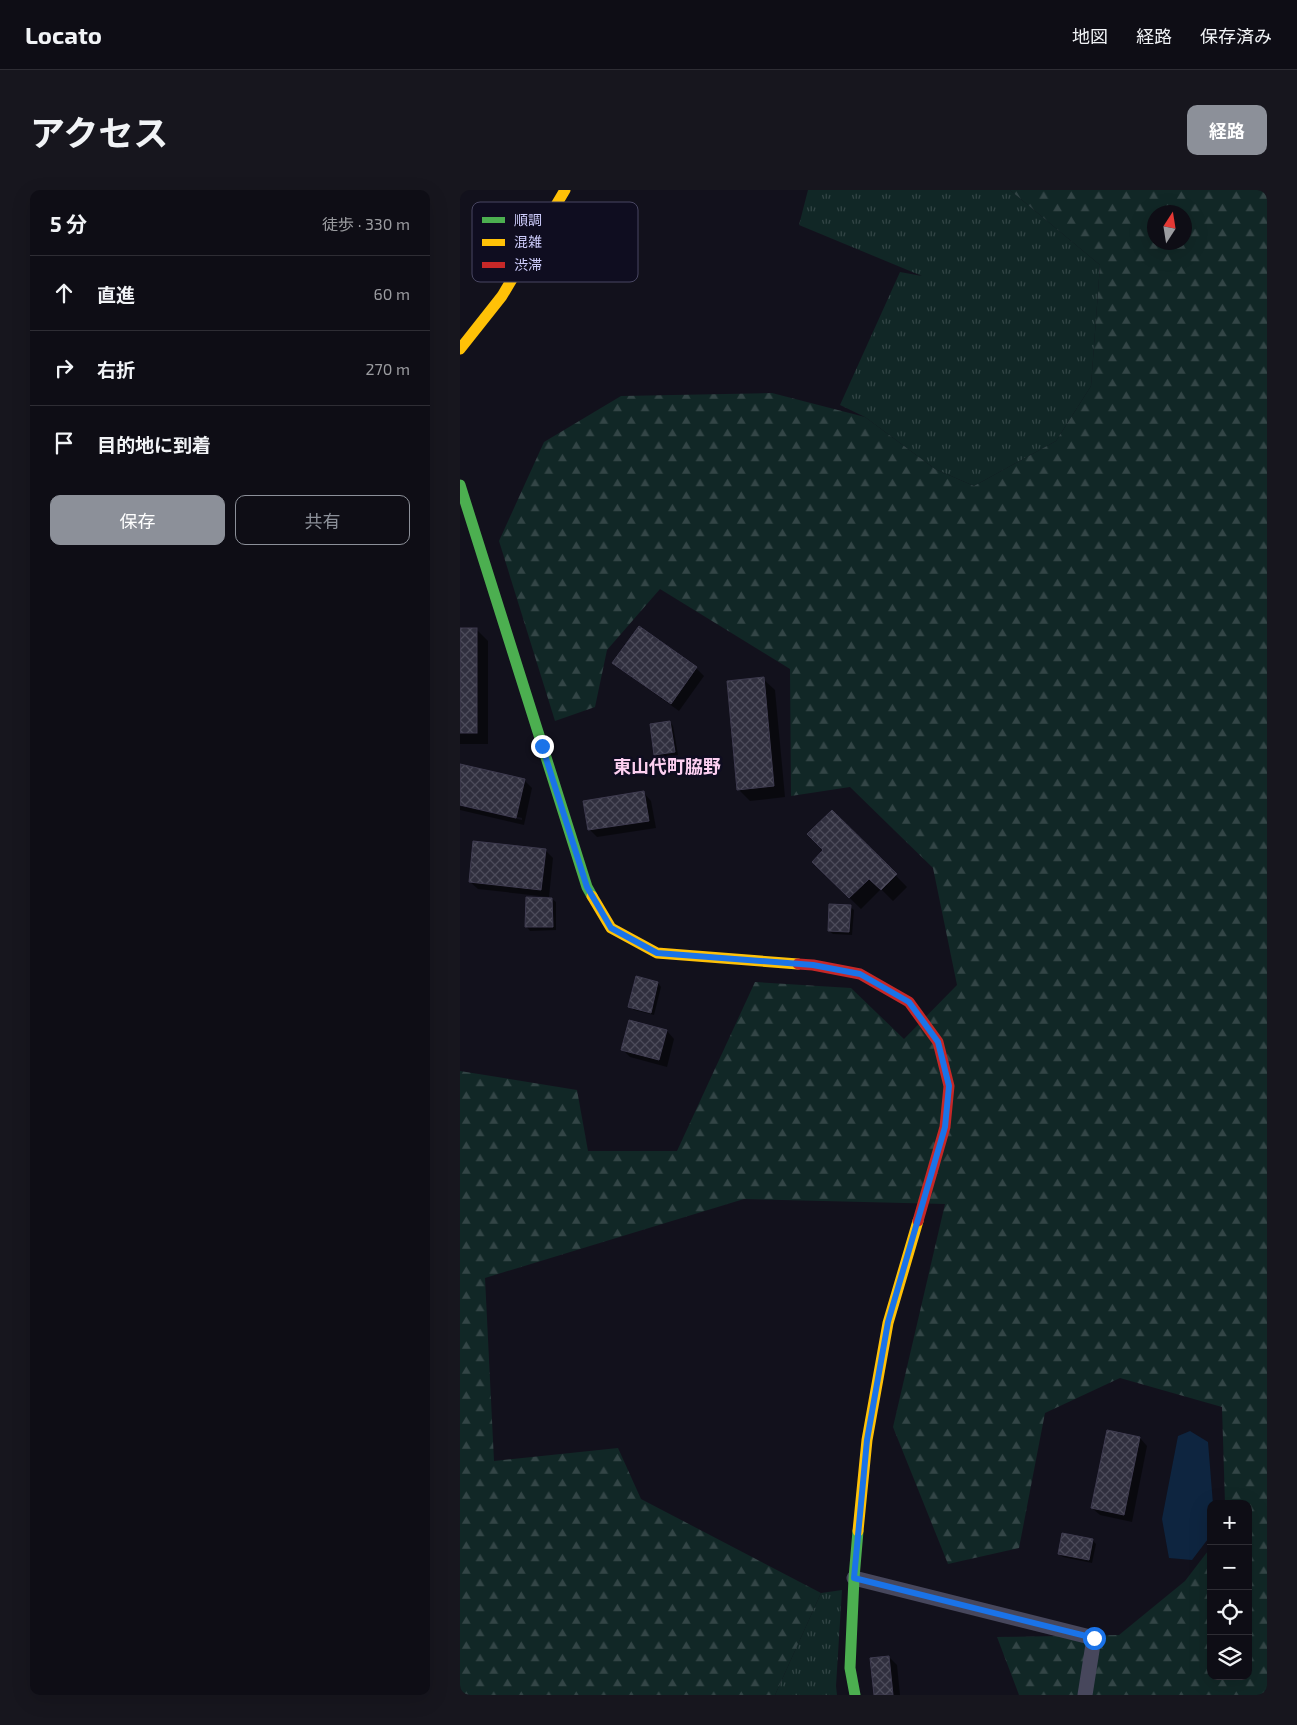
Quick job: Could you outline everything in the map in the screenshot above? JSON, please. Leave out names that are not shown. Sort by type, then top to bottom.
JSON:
[{"type":"street","points":[[557,202],[564,190]]},
{"type":"street","points":[[460,349],[502,296],[510,282]]},
{"type":"street","points":[[460,484],[587,887],[611,928],[657,953],[813,965],[860,974],[909,1002],[938,1042],[949,1086],[945,1127],[888,1322],[867,1440],[854,1578],[850,1668],[855,1695]]},
{"type":"lane","points":[[854,1578],[1094,1638],[1086,1695]]},
{"type":"green space","points":[[808,190],[1010,190],[1100,265],[1091,386],[1056,441],[974,486],[935,469],[865,417],[840,405],[900,272],[922,276],[799,225]]},
{"type":"green space","points":[[1010,190],[1267,190],[1267,1695],[1019,1695],[997,1637],[1119,1635],[1185,1581],[1207,1552],[1207,1680],[1252,1680],[1252,1500],[1225,1500],[1222,1407],[1120,1378],[1045,1413],[1019,1548],[948,1564],[893,1427],[945,1204],[744,1199],[485,1278],[494,1461],[618,1448],[641,1499],[821,1593],[775,1695],[460,1695],[460,1071],[577,1090],[588,1151],[677,1151],[755,982],[851,988],[904,1039],[957,985],[933,868],[850,787],[791,796],[790,669],[660,589],[607,650],[595,707],[555,721],[499,541],[544,442],[621,396],[772,393],[865,417],[935,469],[974,486],[1056,441],[1091,386],[1100,265]]},
{"type":"green space","points":[[842,1590],[837,1695],[775,1695],[821,1593]]},
{"type":"water","points":[[1190,1431],[1208,1442],[1213,1500],[1207,1500],[1207,1540],[1192,1560],[1169,1558],[1162,1519],[1178,1436]]},
{"type":"building","points":[[639,626],[697,667],[671,704],[612,663]]},
{"type":"building","points":[[460,628],[477,628],[477,733],[460,733]]},
{"type":"building","points":[[764,677],[774,786],[737,790],[727,681]]},
{"type":"building","points":[[670,721],[675,752],[654,755],[650,724]]},
{"type":"building","points":[[460,764],[525,779],[516,818],[460,805]]},
{"type":"building","points":[[644,791],[649,821],[588,830],[583,801]]},
{"type":"building","points":[[832,810],[897,874],[881,890],[869,879],[849,898],[812,862],[823,850],[807,834]]},
{"type":"building","points":[[473,841],[546,849],[541,890],[469,882]]},
{"type":"building","points":[[526,897],[552,898],[553,927],[525,927]]},
{"type":"building","points":[[829,904],[851,905],[849,932],[828,931]]},
{"type":"building","points":[[636,976],[658,982],[651,1013],[628,1007]]},
{"type":"building","points":[[629,1020],[667,1030],[659,1060],[621,1050]]},
{"type":"building","points":[[1107,1430],[1140,1437],[1124,1515],[1091,1508]]},
{"type":"building","points":[[1062,1533],[1093,1539],[1089,1560],[1058,1554]]},
{"type":"building","points":[[889,1656],[893,1695],[874,1695],[870,1658]]},
{"type":"traffic: fast","points":[[460,485],[587,887],[592,896]]},
{"type":"traffic: fast","points":[[855,1695],[850,1668],[858,1531]]},
{"type":"traffic: slow","points":[[558,202],[565,190]]},
{"type":"traffic: slow","points":[[460,349],[502,296],[510,282]]},
{"type":"traffic: slow","points":[[592,896],[611,928],[657,953],[798,964]]},
{"type":"traffic: slow","points":[[858,1531],[867,1440],[888,1323],[918,1221]]},
{"type":"traffic: jam","points":[[798,964],[860,974],[909,1002],[938,1042],[949,1086],[945,1127],[918,1221]]},
{"type":"district","name":"東山代町脇野","points":[[667,767]]},
{"type":"route","points":[[542,746],[587,887],[611,928],[657,953],[813,965],[860,974],[909,1002],[938,1042],[949,1086],[945,1127],[888,1322],[867,1440],[854,1578],[1094,1638]]}]
